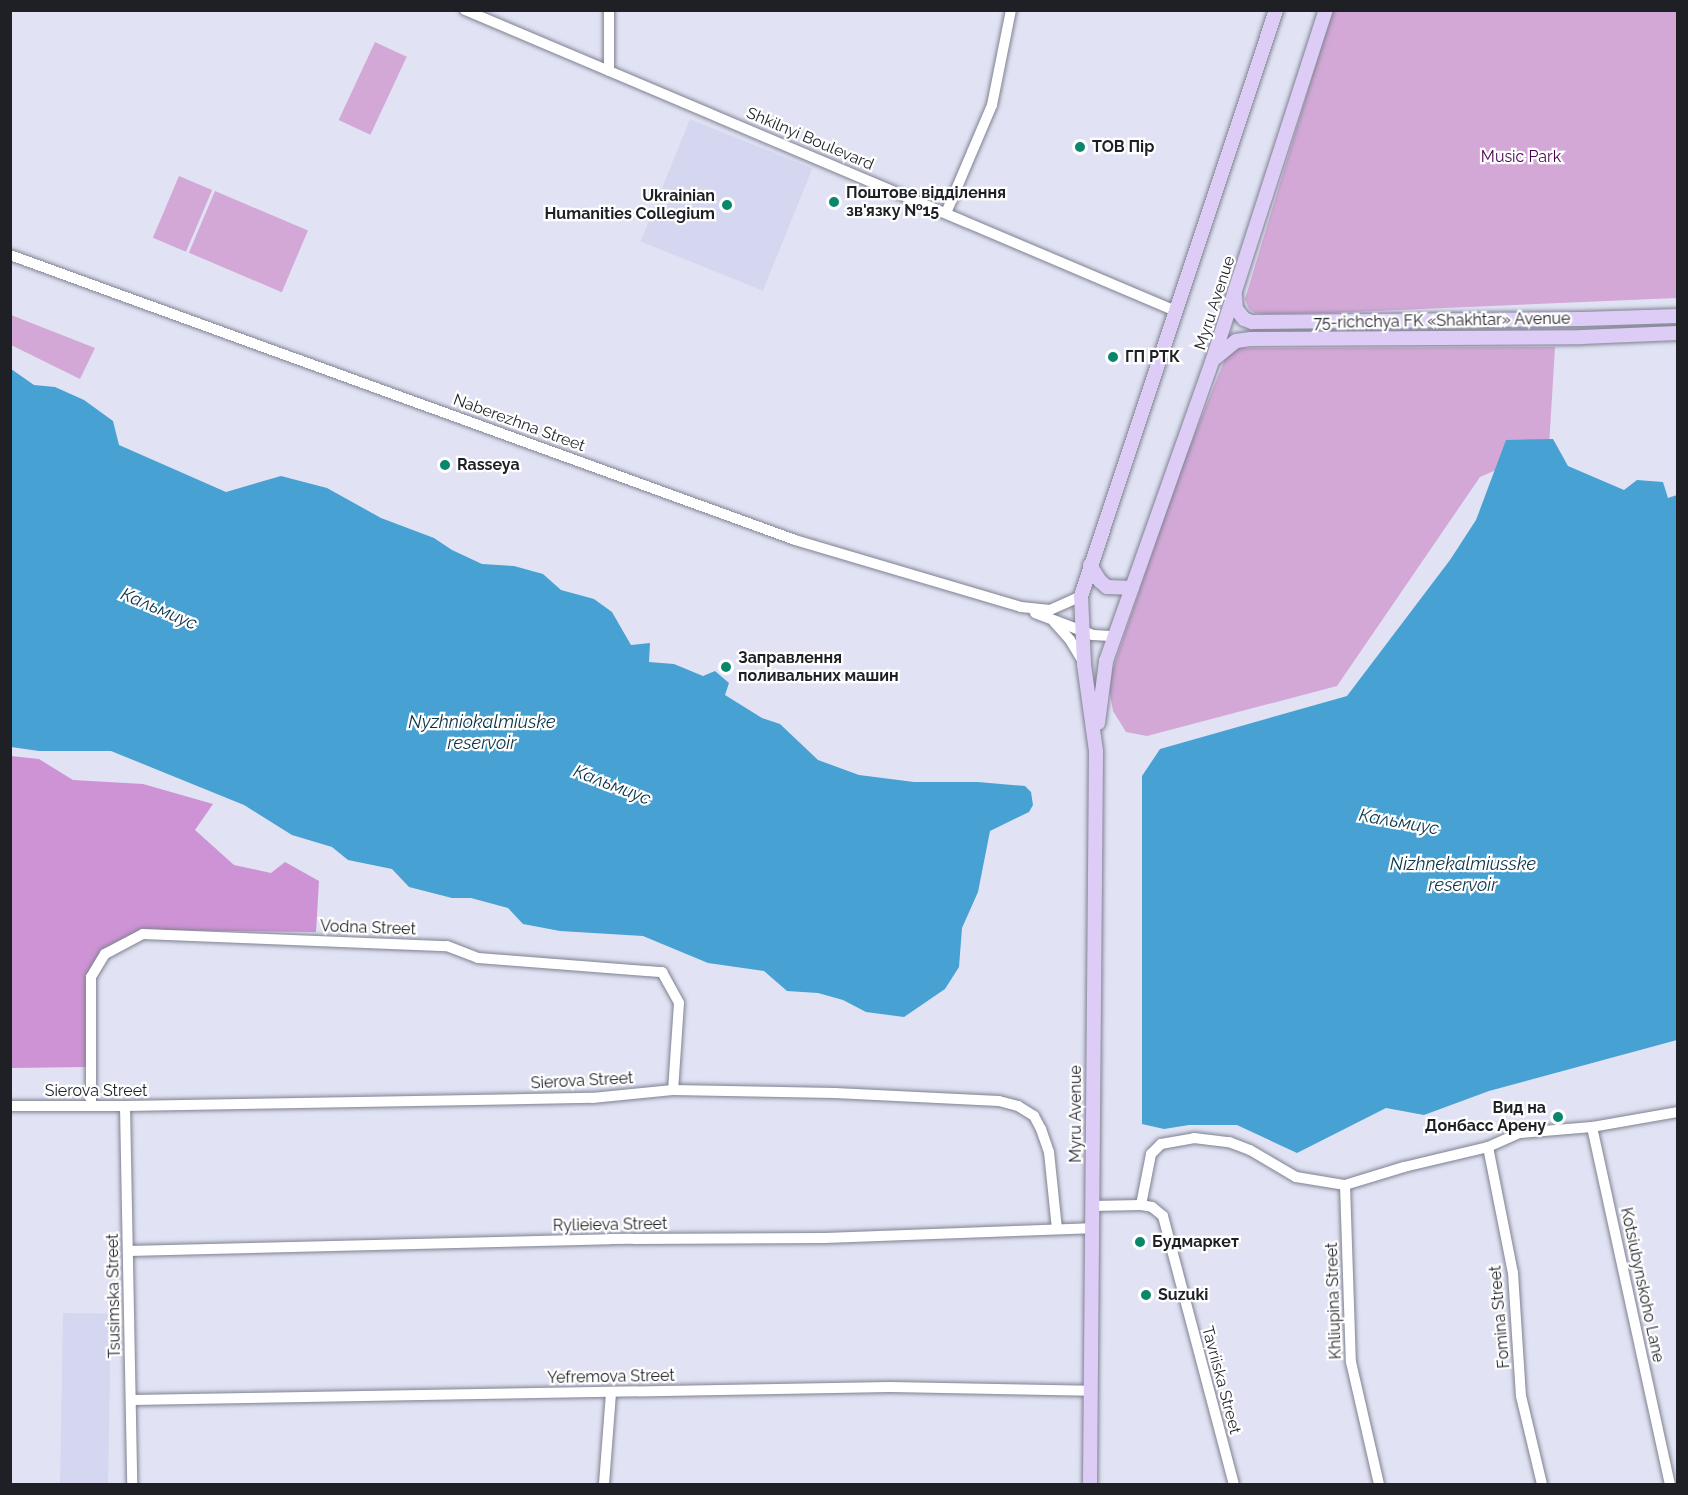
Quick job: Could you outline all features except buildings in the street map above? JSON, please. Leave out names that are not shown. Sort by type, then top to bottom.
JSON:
[{"type":"main road","name":"Myru Avenue","points":[[1096,747],[1084,664],[1081,596],[1276,10]]},
{"type":"main road","name":"Myru Avenue","points":[[1090,1485],[1096,747],[1106,661],[1235,294],[1326,10]]},
{"type":"main road","name":"75-richchya FK «Shakhtar» Avenue","points":[[1235,294],[1236,309],[1244,319],[1252,322],[1416,322],[1677,315]]},
{"type":"main road","name":"75-richchya FK «Shakhtar» Avenue","points":[[1213,359],[1236,341],[1251,339],[1582,337],[1677,333]]},
{"type":"main road","points":[[1090,565],[1100,581],[1107,587],[1132,588]]},
{"type":"street","name":"Shkilnyi Boulevard","points":[[465,10],[1176,310]]},
{"type":"street","points":[[609,10],[609,71]]},
{"type":"street","points":[[946,213],[992,105],[1011,10]]},
{"type":"street","name":"Naberezhna Street","points":[[10,255],[795,540],[1021,607]]},
{"type":"street","points":[[1021,607],[1050,610],[1081,596]]},
{"type":"street","points":[[1021,607],[1081,631],[1099,636],[1115,636]]},
{"type":"street","points":[[1052,620],[1070,640],[1084,664]]},
{"type":"street","name":"Vodna Street","points":[[92,1105],[91,977],[105,954],[142,934],[447,946],[478,958],[662,972],[679,1003],[674,1090]]},
{"type":"street","name":"Sierova Street","points":[[10,1106],[592,1098],[674,1090],[835,1093],[999,1101],[1018,1106],[1034,1116],[1046,1145],[1057,1229]]},
{"type":"street","name":"Tsusimska Street","points":[[125,1106],[132,1485]]},
{"type":"street","points":[[1092,1206],[1141,1205],[1151,1154],[1161,1144],[1194,1138],[1229,1142],[1250,1150],[1296,1177],[1345,1185],[1404,1167],[1488,1147],[1520,1133],[1592,1127],[1677,1112]]},
{"type":"street","name":"Kotsiubynskoho Lane","points":[[1592,1127],[1670,1485]]},
{"type":"street","name":"Fomina Street","points":[[1488,1147],[1513,1273],[1521,1396],[1542,1485]]},
{"type":"street","name":"Khliupina Street","points":[[1345,1185],[1351,1362],[1379,1485]]},
{"type":"street","name":"Tavriiska Street","points":[[1141,1205],[1152,1207],[1163,1216],[1234,1485]]},
{"type":"street","name":"Rylieieva Street","points":[[128,1251],[610,1239],[811,1238],[1092,1228]]},
{"type":"street","name":"Yefremova Street","points":[[132,1400],[890,1388],[1090,1391]]},
{"type":"street","points":[[604,1485],[611,1392]]},
{"type":"shaded area","name":"Ukrainian Humanities Collegium","points":[[690,119],[812,168],[763,291],[641,241]]},
{"type":"shaded area","points":[[11,756],[39,759],[73,780],[143,784],[213,804],[195,830],[234,865],[271,873],[285,862],[319,881],[316,932],[140,930],[88,975],[88,1067],[11,1068]]},
{"type":"shaded area","points":[[63,1313],[111,1314],[108,1484],[60,1484]]},
{"type":"green space","name":"Music Park","points":[[1332,11],[1677,11],[1677,298],[1329,313],[1265,314],[1255,313],[1249,309],[1245,299]]},
{"type":"green space","points":[[375,42],[407,57],[370,135],[339,120]]},
{"type":"green space","points":[[179,176],[212,190],[186,252],[153,238]]},
{"type":"green space","points":[[215,191],[308,230],[282,292],[189,253]]},
{"type":"green space","points":[[11,315],[95,348],[80,379],[11,345]]},
{"type":"green space","points":[[1555,347],[1549,447],[1480,477],[1337,686],[1147,736],[1126,732],[1113,711],[1108,683],[1181,468],[1227,354],[1236,348]]},
{"type":"water","name":"Nyzhniokalmiuske reservoir","points":[[11,369],[34,385],[55,387],[84,400],[113,421],[119,445],[226,492],[281,476],[327,488],[381,518],[434,538],[452,550],[482,564],[514,566],[543,574],[561,590],[594,599],[612,612],[631,645],[650,643],[649,662],[674,664],[703,676],[715,671],[729,683],[725,695],[762,718],[780,724],[818,760],[859,775],[914,782],[978,782],[1025,786],[1031,792],[1033,805],[1029,812],[990,831],[978,892],[962,928],[959,967],[945,989],[904,1017],[866,1012],[843,1000],[818,993],[787,991],[764,971],[708,963],[643,936],[560,931],[523,924],[508,908],[471,898],[452,898],[409,887],[392,869],[348,860],[332,847],[292,835],[244,805],[111,751],[39,751],[11,747]]},
{"type":"water","name":"Nizhnekalmiusske reservoir","points":[[1553,439],[1568,466],[1624,490],[1637,480],[1663,482],[1668,498],[1677,495],[1677,1040],[1489,1091],[1424,1115],[1386,1108],[1297,1153],[1237,1125],[1189,1125],[1164,1129],[1142,1124],[1142,776],[1160,749],[1347,696],[1450,560],[1476,520],[1506,440]]},
{"type":"place","name":"ТОВ Пір","points":[[1080,147]]},
{"type":"place","name":"Поштове відділення зв'язку №15","points":[[834,202]]},
{"type":"place","name":"Ukrainian Humanities Collegium","points":[[727,205]]},
{"type":"place","name":"ГП РТК","points":[[1113,357]]},
{"type":"place","name":"Rasseya","points":[[445,465]]},
{"type":"place","name":"Заправлення поливальних машин","points":[[726,667]]},
{"type":"place","name":"Вид на Донбасс Арену","points":[[1558,1117]]},
{"type":"place","name":"Будмаркет","points":[[1140,1242]]},
{"type":"place","name":"Suzuki","points":[[1146,1295]]},
{"type":"water label","name":"Кальмиус","points":[[159,609]]},
{"type":"water label","name":"Кальмиус","points":[[612,785]]},
{"type":"water label","name":"Кальмиус","points":[[1399,822]]}]
